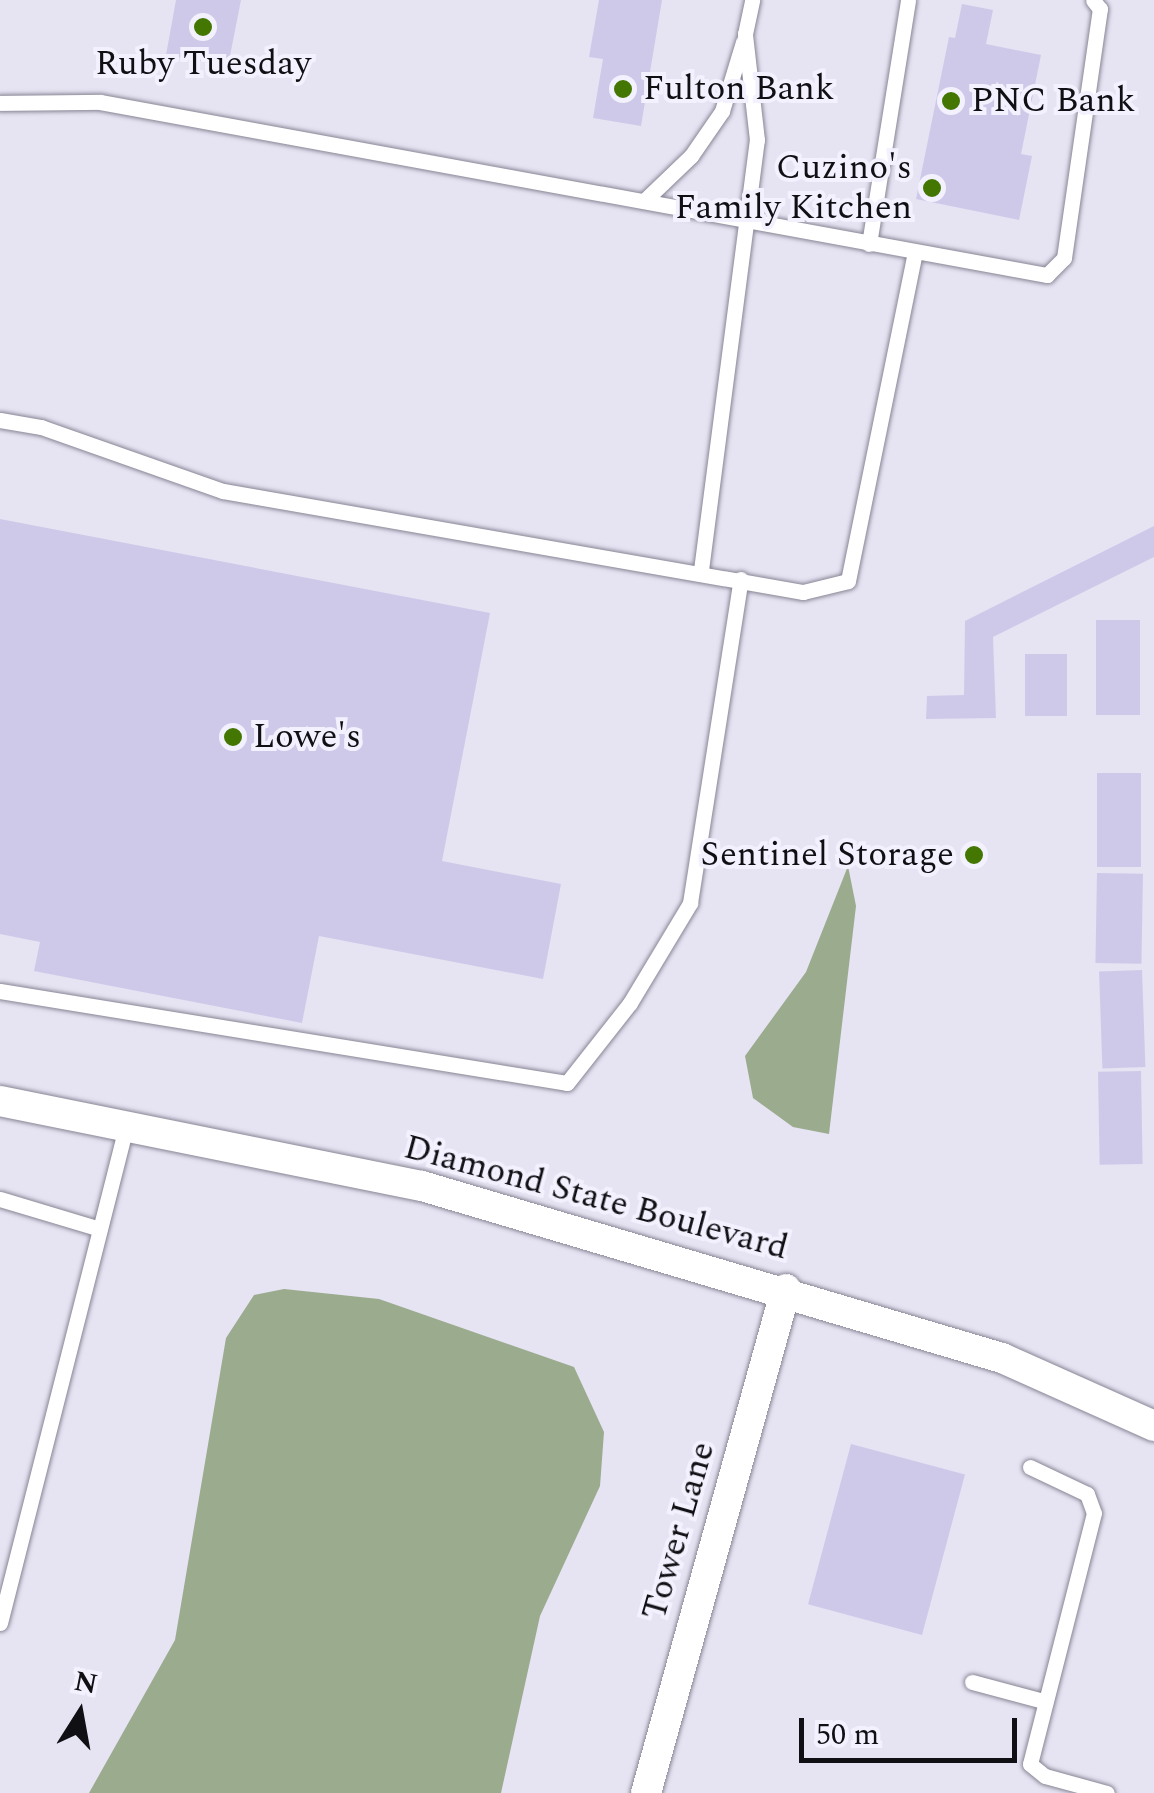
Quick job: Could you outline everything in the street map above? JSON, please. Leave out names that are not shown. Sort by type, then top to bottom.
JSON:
[{"type":"street","name":"Diamond State Boulevard","points":[[0,1101],[422,1186],[786,1289],[1002,1358],[1154,1426]]},
{"type":"street","name":"Tower Lane","points":[[646,1793],[786,1289]]},
{"type":"lane","points":[[644,201],[691,156],[722,111],[746,34],[752,0]]},
{"type":"lane","points":[[869,244],[908,0]]},
{"type":"lane","points":[[0,103],[100,102],[1047,276],[1064,258],[1100,9],[1093,0]]},
{"type":"lane","points":[[701,570],[757,140],[746,34]]},
{"type":"lane","points":[[0,420],[40,427],[223,491],[701,570],[802,592],[848,581],[915,252]]},
{"type":"lane","points":[[0,991],[567,1083],[630,1003],[690,904],[742,579]]},
{"type":"lane","points":[[0,1623],[126,1126]]},
{"type":"lane","points":[[0,1199],[100,1229]]},
{"type":"lane","points":[[1030,1467],[1087,1494],[1094,1512],[1030,1764],[1045,1776],[1107,1793]]},
{"type":"lane","points":[[972,1682],[1043,1701]]},
{"type":"shaded area","points":[[848,866],[856,906],[829,1134],[793,1127],[753,1098],[745,1056],[806,972]]},
{"type":"shaded area","points":[[284,1289],[379,1299],[574,1367],[604,1432],[600,1486],[540,1616],[501,1793],[89,1793],[175,1640],[226,1338],[254,1295]]},
{"type":"building","name":"Ruby Tuesday","points":[[176,0],[241,0],[228,66],[166,55]]},
{"type":"building","name":"Fulton Bank","points":[[599,0],[662,0],[641,126],[593,118],[603,59],[589,57]]},
{"type":"building","points":[[962,4],[993,10],[986,44],[1041,55],[1021,154],[1032,156],[1019,220],[916,199],[949,37],[955,38]]},
{"type":"building","name":"Lowe's","points":[[0,519],[490,613],[442,861],[561,884],[543,979],[319,936],[302,1023],[34,971],[40,942],[0,934]]},
{"type":"building","points":[[1154,526],[1154,557],[993,637],[996,718],[926,719],[927,696],[964,695],[965,621]]},
{"type":"building","points":[[1096,620],[1140,620],[1140,715],[1096,715]]},
{"type":"building","points":[[1025,654],[1067,654],[1067,716],[1025,716]]},
{"type":"building","points":[[1097,773],[1141,773],[1141,867],[1097,867]]},
{"type":"building","points":[[1097,873],[1143,874],[1141,964],[1095,963]]},
{"type":"building","points":[[1142,970],[1145,1067],[1102,1068],[1099,972]]},
{"type":"building","points":[[1141,1071],[1143,1164],[1100,1165],[1098,1072]]},
{"type":"building","points":[[851,1444],[965,1475],[922,1635],[808,1604]]},
{"type":"place","name":"Ruby Tuesday","points":[[203,27]]},
{"type":"place","name":"Fulton Bank","points":[[623,89]]},
{"type":"place","name":"PNC Bank","points":[[951,101]]},
{"type":"place","name":"Cuzino's Family Kitchen","points":[[932,188]]},
{"type":"place","name":"Lowe's","points":[[233,737]]},
{"type":"place","name":"Sentinel Storage","points":[[974,855]]}]
